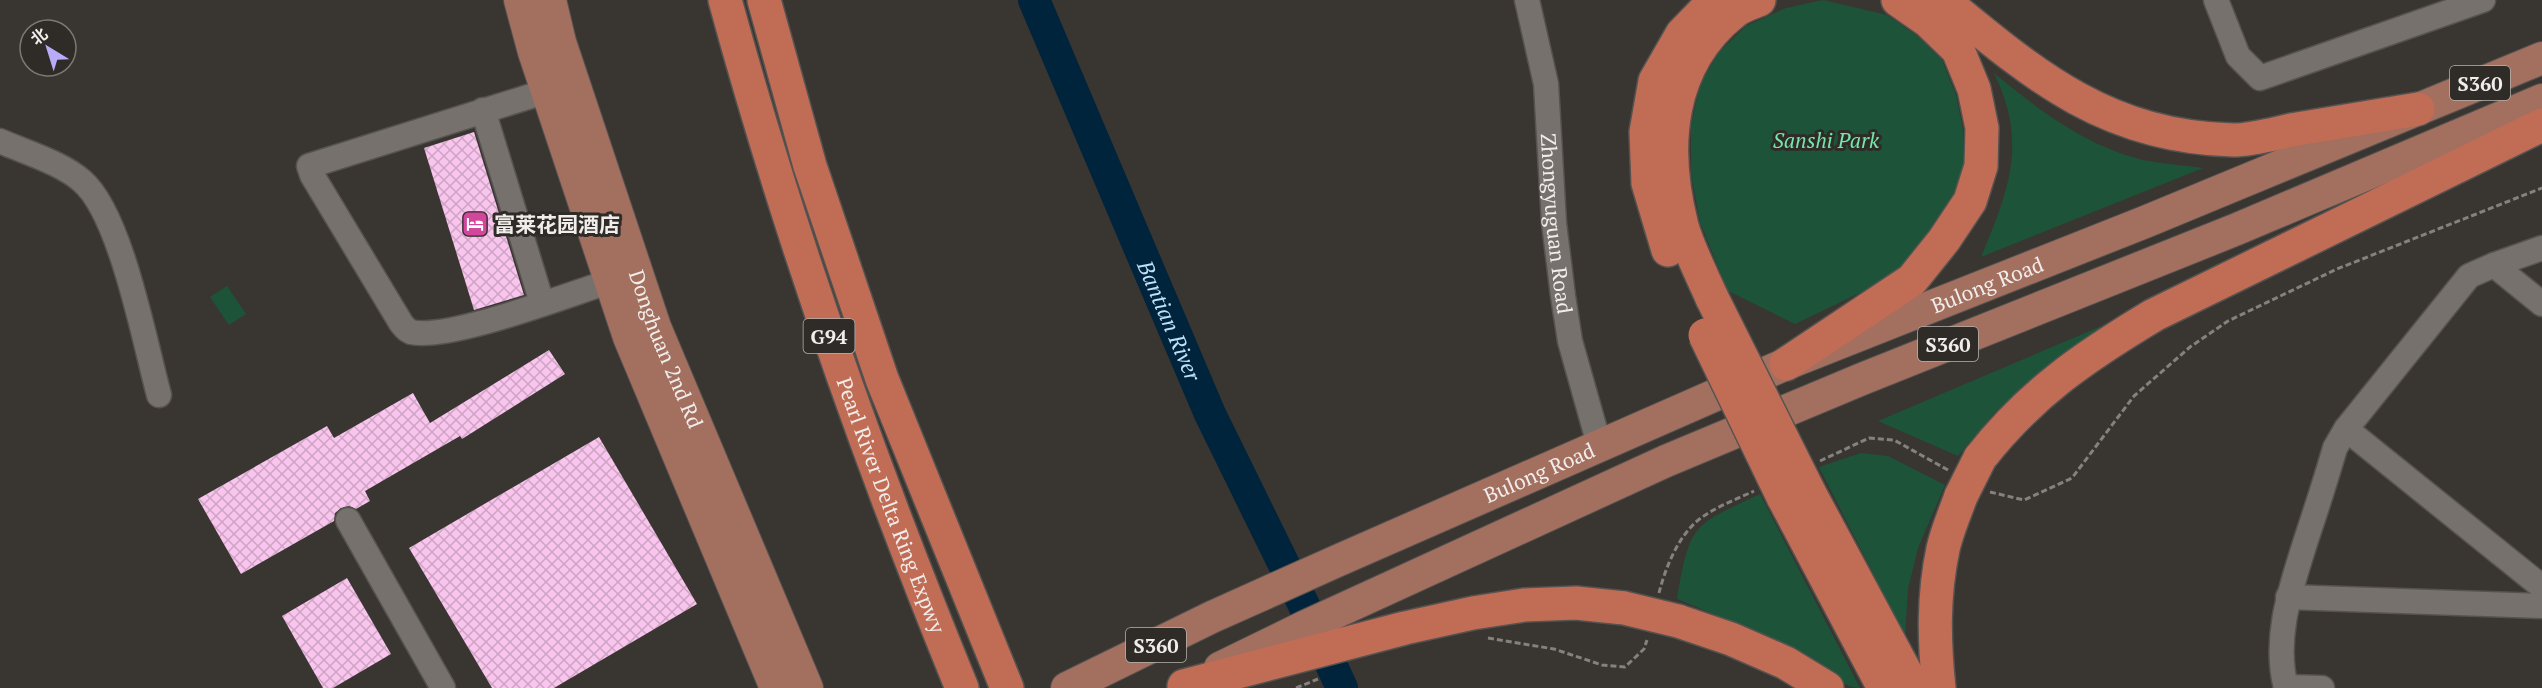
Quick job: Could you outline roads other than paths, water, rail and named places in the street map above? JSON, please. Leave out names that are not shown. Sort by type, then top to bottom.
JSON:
[{"type":"highway","name":"Pearl River Delta Ring Expwy","points":[[725,0],[786,208],[846,385],[957,677]]},
{"type":"highway","name":"Pearl River Delta Ring Expwy","points":[[764,0],[810,166],[882,379],[1007,688]]},
{"type":"highway","points":[[1715,0],[1682,34],[1655,81],[1646,132],[1648,183],[1666,244],[1701,301],[1884,688]]},
{"type":"highway","points":[[1701,301],[1672,176],[1673,123],[1683,78],[1704,43],[1735,10],[1759,0]]},
{"type":"highway","points":[[1786,364],[1912,280],[1944,240],[1970,201],[1981,166],[1982,128],[1974,89],[1958,50],[1928,21],[1898,0]]},
{"type":"highway","points":[[1943,0],[2039,76],[2082,103],[2127,123],[2175,135],[2235,140],[2418,109]]},
{"type":"highway","points":[[1939,688],[1934,641],[1936,594],[1944,547],[1965,486],[1980,458],[2007,424],[2043,391],[2092,352],[2133,328],[2542,125]]},
{"type":"highway","points":[[1790,486],[1914,688]]},
{"type":"highway","points":[[1182,687],[1405,628],[1473,613],[1524,605],[1576,603],[1624,608],[1668,609],[1786,663],[1827,688]]},
{"type":"main road","name":"Donghuan 2nd Rd","points":[[520,0],[547,91],[629,337],[776,688]]},
{"type":"main road","name":"Donghuan 2nd Rd","points":[[550,0],[560,42],[655,327],[807,688]]},
{"type":"main road","name":"Bulong Road","points":[[1066,688],[1337,561],[1599,444],[1786,364],[2145,222],[2542,58]]},
{"type":"main road","name":"Bulong Road","points":[[1182,687],[1666,461],[1862,379],[2236,229],[2542,100]]},
{"type":"street","name":"Zhongyuguan Road","points":[[1527,0],[1546,84],[1554,223],[1570,341],[1599,444]]},
{"type":"street","points":[[2216,0],[2238,57],[2260,78],[2477,1]]},
{"type":"street","points":[[547,91],[309,166],[320,192],[405,329],[422,333],[456,329],[611,281]]},
{"type":"street","points":[[483,110],[542,303]]},
{"type":"street","points":[[0,141],[69,172],[82,181],[97,200],[119,248],[159,395]]},
{"type":"street","points":[[2322,688],[2286,687],[2280,646],[2288,597],[2336,448],[2346,429],[2469,276],[2542,248]]},
{"type":"street","points":[[2494,265],[2542,303]]},
{"type":"street","points":[[2346,429],[2542,587]]},
{"type":"street","points":[[348,520],[442,688]]},
{"type":"street","points":[[2288,597],[2542,606]]},
{"type":"waterway","name":"Bantian River","points":[[1034,0],[1210,414],[1319,636]]},
{"type":"waterway","name":"Bantian River","points":[[1328,658],[1342,688]]},
{"type":"place","name":"富莱花园酒店","points":[[475,224]]},
{"type":"park label","name":"Sanshi Park","points":[[1826,140]]}]
